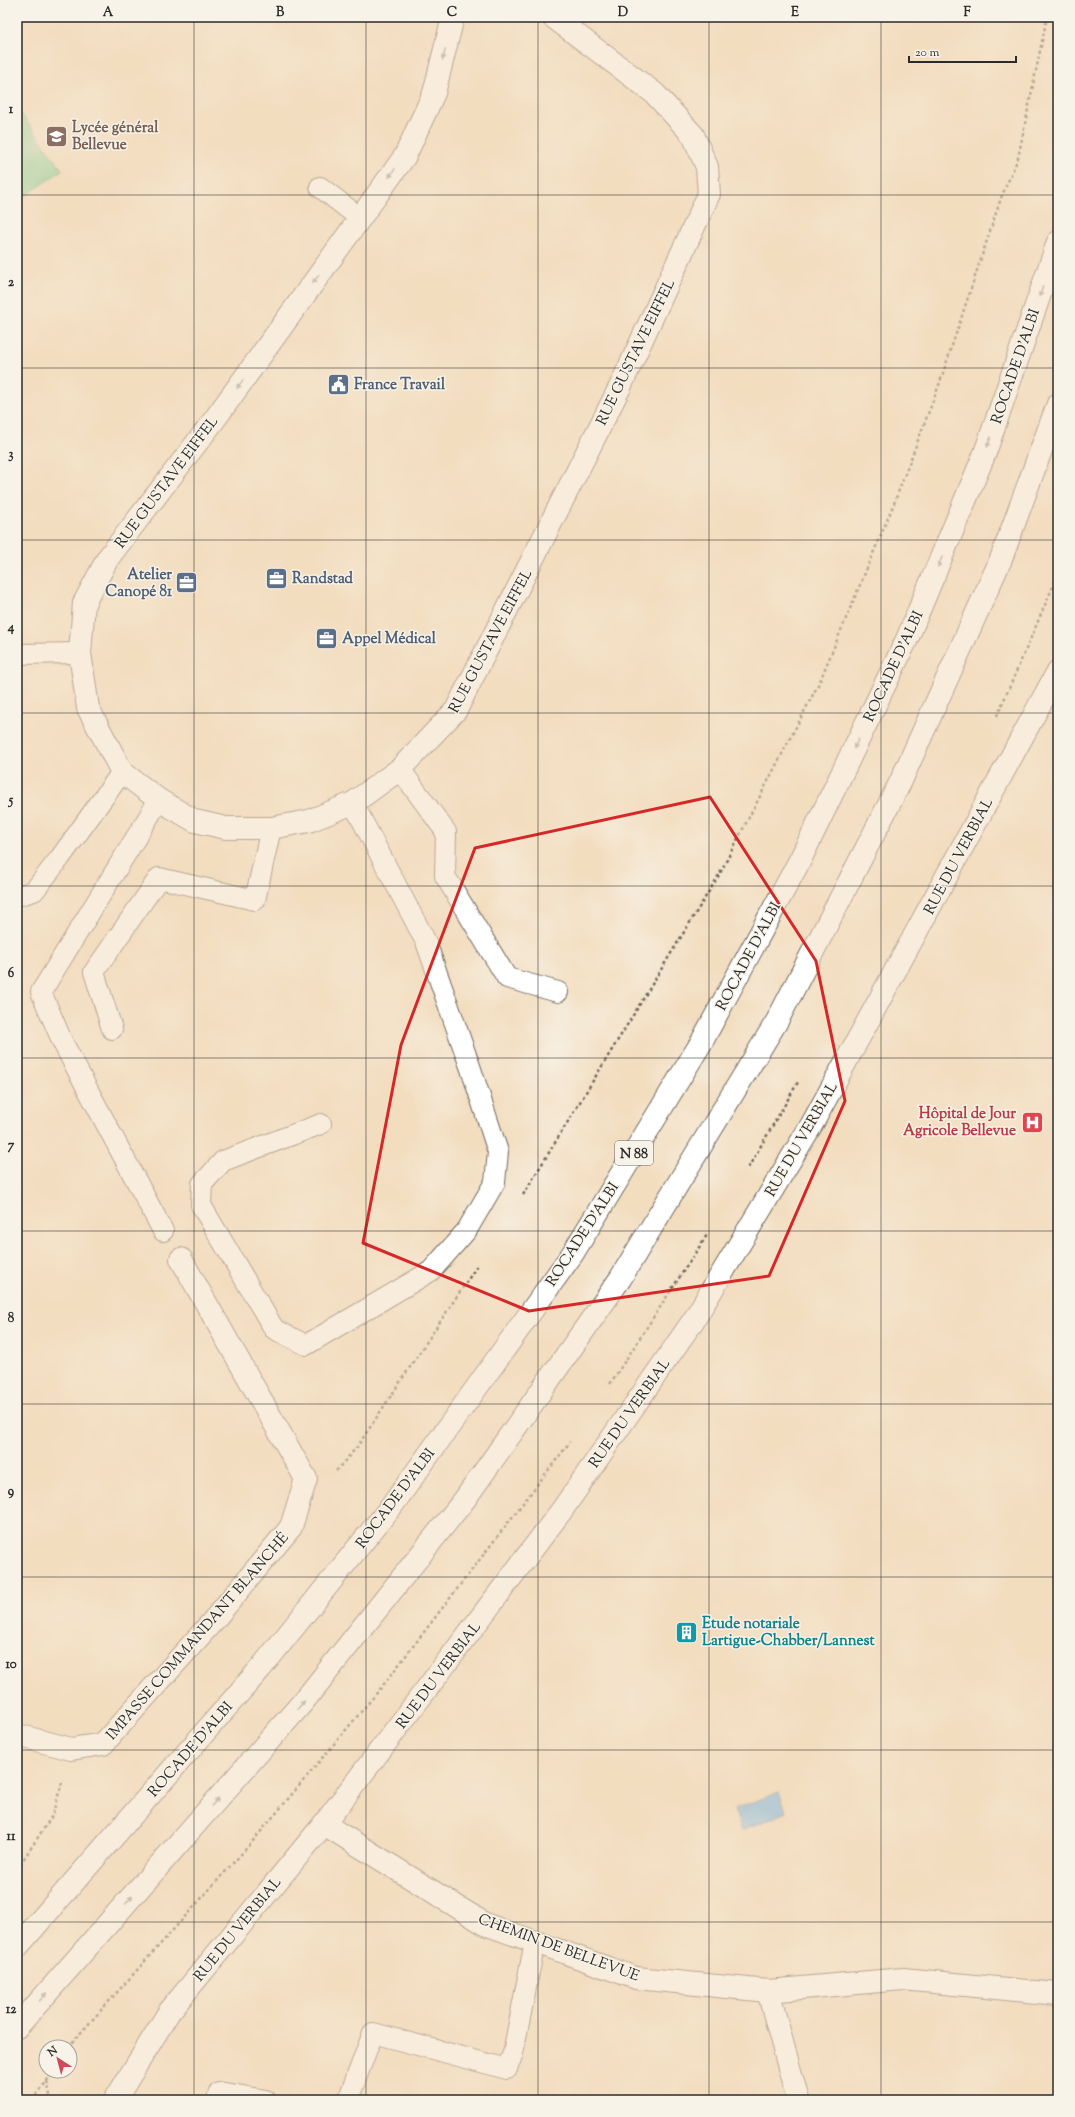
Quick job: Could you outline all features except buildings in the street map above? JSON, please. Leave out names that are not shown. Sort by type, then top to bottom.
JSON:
[{"type":"main road","name":"RUE GUSTAVE EIFFEL","points":[[453,17],[431,100],[404,156],[212,423],[108,558],[84,603],[80,653],[88,708],[122,772],[159,800],[195,821],[226,828],[271,828],[309,821],[353,802],[400,769],[456,710],[621,385],[709,194],[707,167],[693,135],[654,93],[553,17]]},
{"type":"main road","name":"ROCADE D'ALBI","points":[[17,1947],[260,1669],[394,1503],[573,1254],[701,1043],[800,860],[908,639],[985,453],[1058,242]]},
{"type":"main road","points":[[17,2027],[303,1702],[465,1500],[620,1279],[778,1021],[900,783],[1000,560],[1058,404]]},
{"type":"main road","name":"RUE DU VERBIAL","points":[[115,2100],[169,2012],[324,1824],[562,1510],[695,1318],[812,1124],[1058,671]]},
{"type":"main road","name":"IMPASSE COMMANDANT BLANCHÉ","points":[[17,1735],[71,1749],[104,1744],[213,1621],[291,1527],[306,1479],[181,1259]]},
{"type":"main road","name":"CHEMIN DE BELLEVUE","points":[[324,1824],[484,1924],[636,1978],[768,1991],[903,1979],[1058,1994]]},
{"type":"main road","points":[[768,1991],[798,2100]]},
{"type":"lane","points":[[320,187],[360,218]]},
{"type":"lane","points":[[17,654],[80,653]]},
{"type":"lane","points":[[400,769],[446,832],[445,876],[507,978],[558,992]]},
{"type":"lane","points":[[17,896],[34,891],[60,858],[122,772]]},
{"type":"lane","points":[[159,800],[41,992],[63,1043],[163,1231]]},
{"type":"lane","points":[[321,1124],[222,1161],[202,1184],[201,1206],[274,1329],[306,1345],[431,1271],[467,1230],[495,1182],[498,1152],[471,1069],[426,942],[353,802]]},
{"type":"lane","points":[[112,1029],[94,972],[159,878],[255,900],[271,828]]},
{"type":"lane","points":[[348,2100],[373,2033],[506,2069],[513,2054],[535,1942]]},
{"type":"lane","points":[[217,2100],[219,2092],[266,2100]]},
{"type":"path","points":[[519,1201],[719,875],[819,683],[899,491],[939,385],[1001,198],[1018,158],[1047,17]]},
{"type":"path","points":[[332,1476],[357,1447],[481,1260]]},
{"type":"path","points":[[17,1869],[52,1816],[71,1749]]},
{"type":"path","points":[[32,2100],[47,2081]]},
{"type":"path","points":[[47,2081],[51,2100]]},
{"type":"highlighted area","points":[[710,797],[816,961],[845,1101],[769,1276],[529,1311],[363,1243],[401,1045],[475,848]]},
{"type":"green space","points":[[17,108],[62,170],[17,202]]},
{"type":"water","points":[[779,1792],[786,1812],[742,1830],[734,1810]]},
{"type":"place","name":"Lycée général Bellevue","points":[[57,136]]},
{"type":"place","name":"France Travail","points":[[339,384]]},
{"type":"place","name":"Randstad","points":[[277,578]]},
{"type":"place","name":"Atelier Canopé 81","points":[[187,583]]},
{"type":"place","name":"Appel Médical","points":[[327,638]]},
{"type":"place","name":"Hôpital de Jour Agricole Bellevue","points":[[1032,1122]]},
{"type":"place","name":"Etude notariale Lartigue-Chabber/Lannest","points":[[686,1632]]}]
